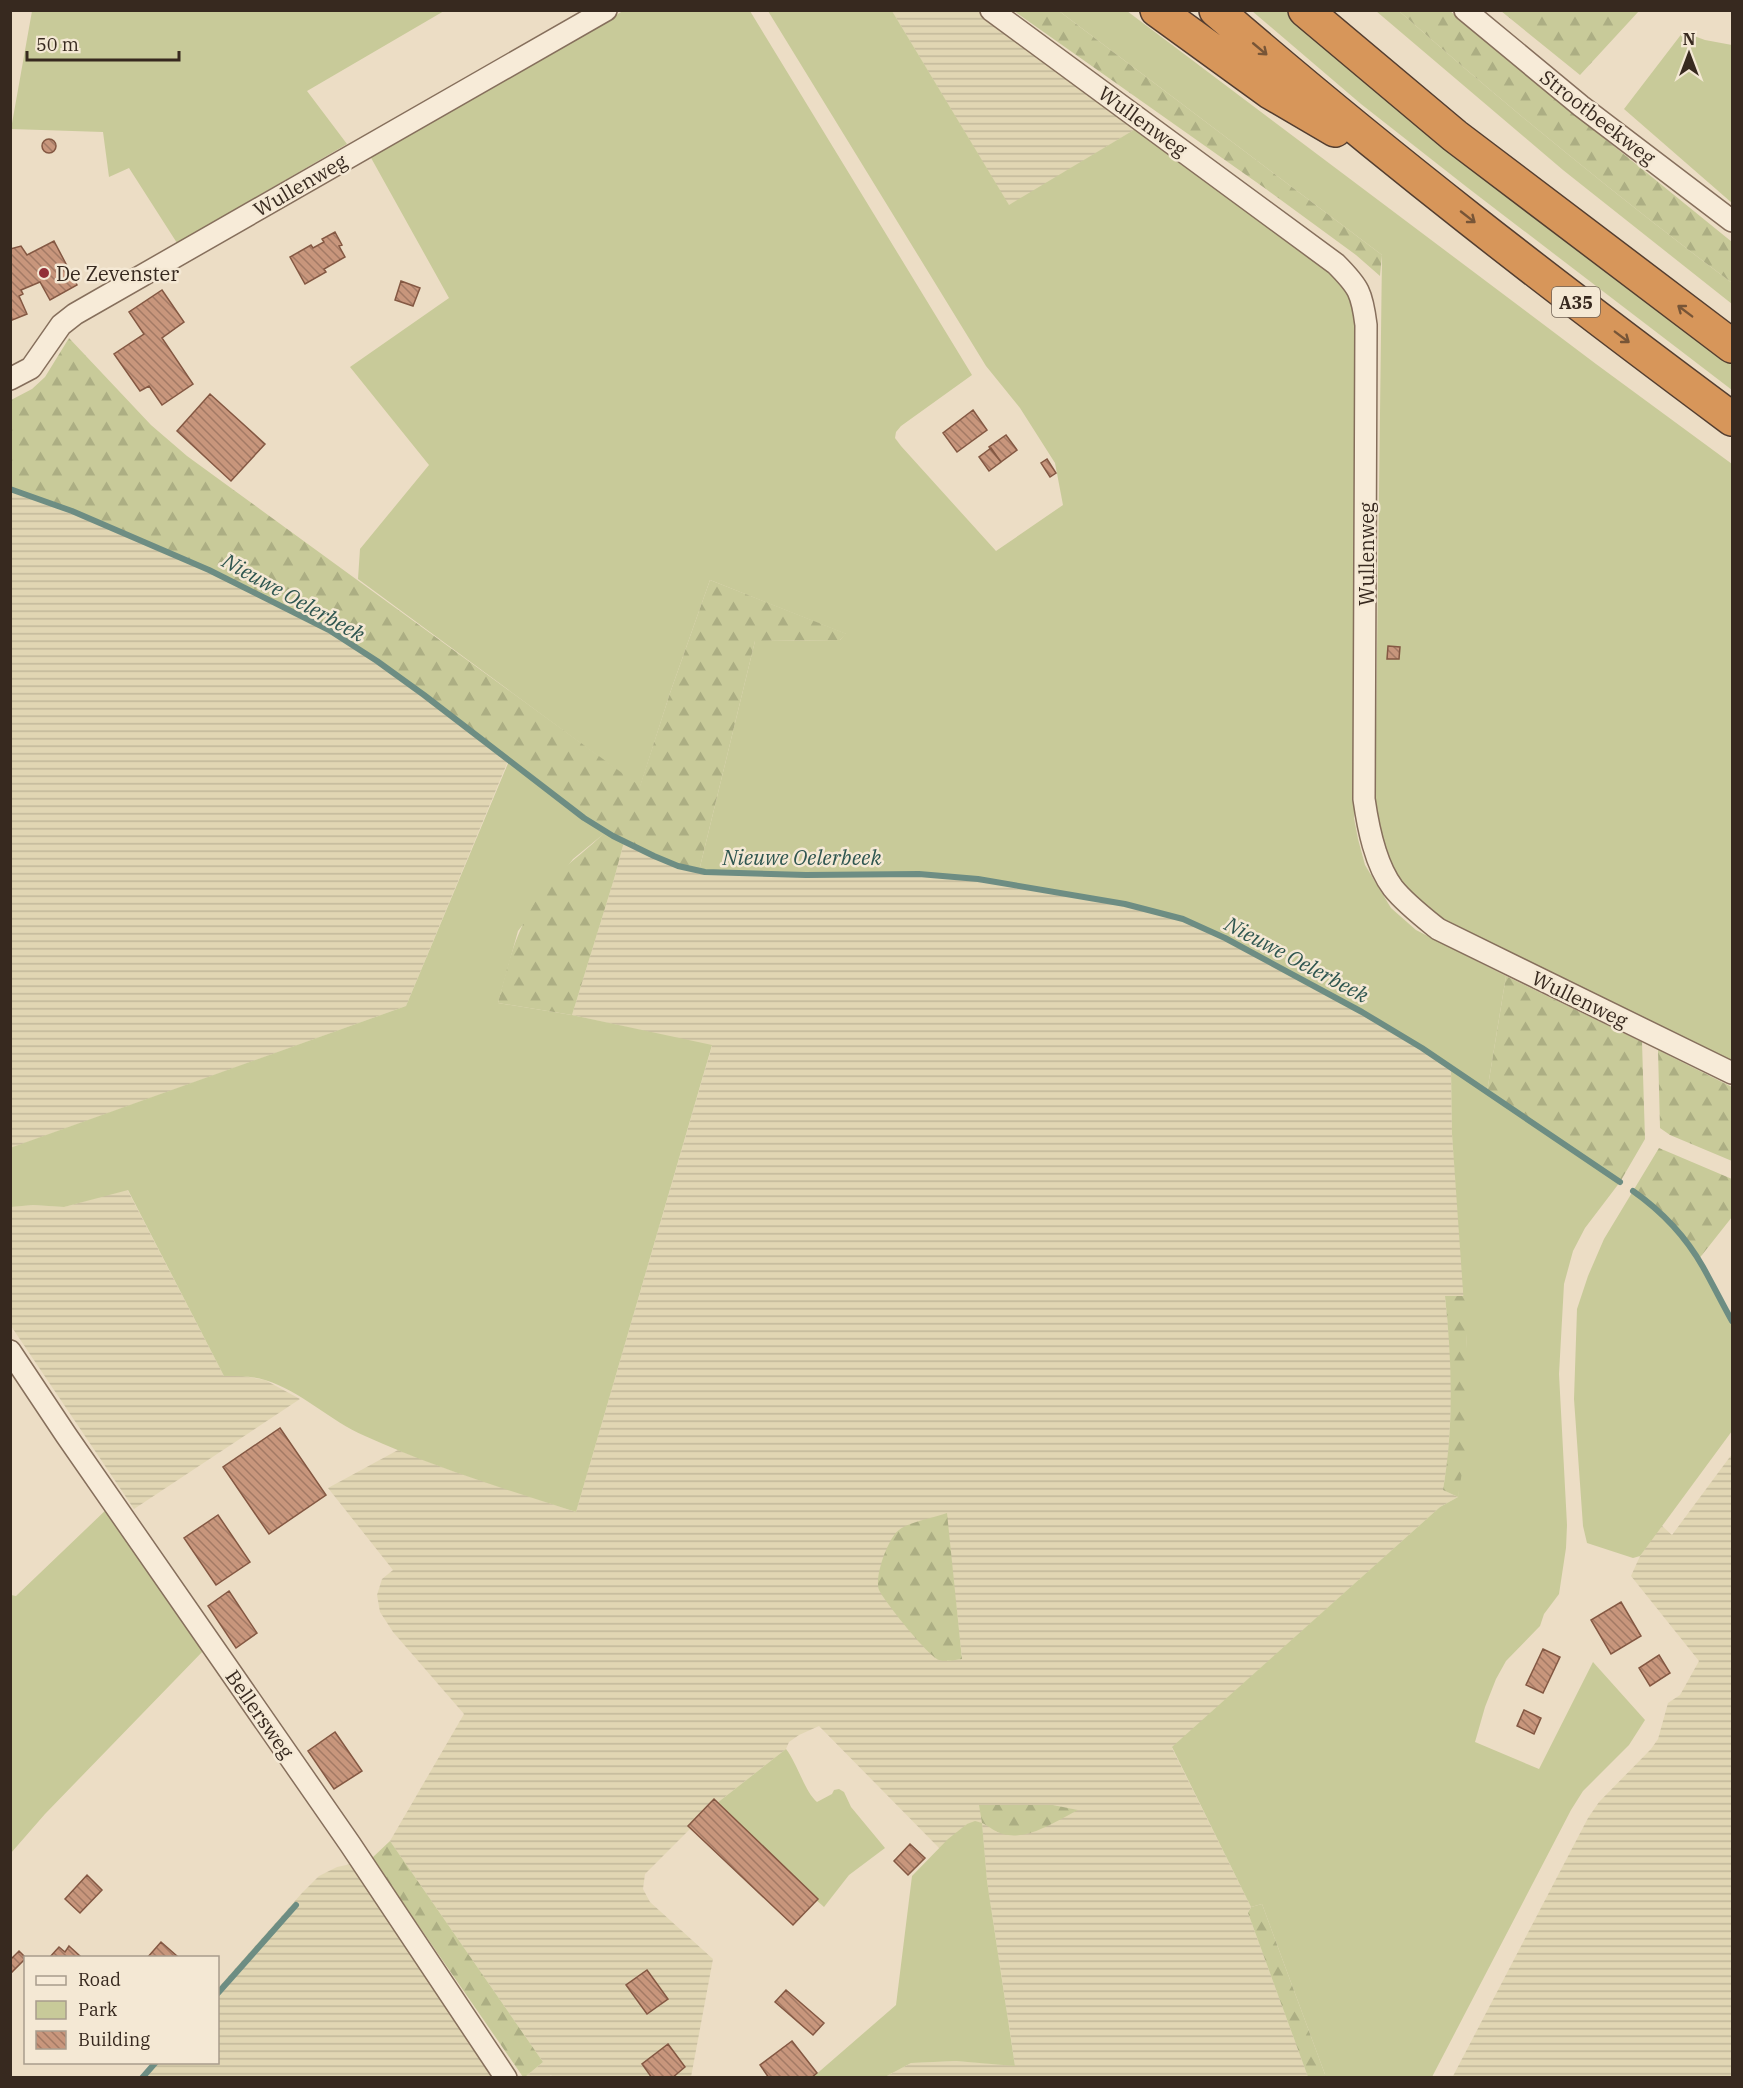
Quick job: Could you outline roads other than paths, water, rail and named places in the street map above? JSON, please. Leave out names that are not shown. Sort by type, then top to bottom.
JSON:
[{"type":"highway","name":"A35","points":[[1157,10],[1270,92],[1422,181]]},
{"type":"highway","name":"A35","points":[[1216,10],[1422,181],[1606,325],[1732,419]]},
{"type":"highway","points":[[1305,10],[1455,136],[1732,346]]},
{"type":"highway","points":[[1340,10],[1455,136]]},
{"type":"street","name":"Wullenweg","points":[[10,379],[31,368],[61,325],[75,314],[606,10]]},
{"type":"street","name":"Wullenweg","points":[[992,10],[1336,264],[1353,280],[1363,298],[1366,325],[1364,799],[1368,828],[1376,852],[1393,887],[1438,929],[1732,1073]]},
{"type":"street","name":"Strootbeekweg","points":[[1465,10],[1581,106],[1732,221]]},
{"type":"street","name":"Bellersweg","points":[[10,1351],[357,1854],[506,2078]]},
{"type":"waterway","name":"Nieuwe Oelerbeek","points":[[10,489],[72,511],[209,570],[329,630],[424,695],[584,818],[613,836],[654,856],[678,866],[705,872],[806,875],[919,874],[978,879],[1125,904],[1183,919],[1225,938],[1362,1012],[1422,1048],[1620,1182]]},
{"type":"waterway","name":"Nieuwe Oelerbeek","points":[[1633,1191],[1663,1215],[1689,1245],[1732,1321]]},
{"type":"waterway","points":[[219,1992],[296,1905]]},
{"type":"waterway","points":[[142,2078],[154,2064]]},
{"type":"place","name":"De Zevenster","points":[[44,273]]}]
